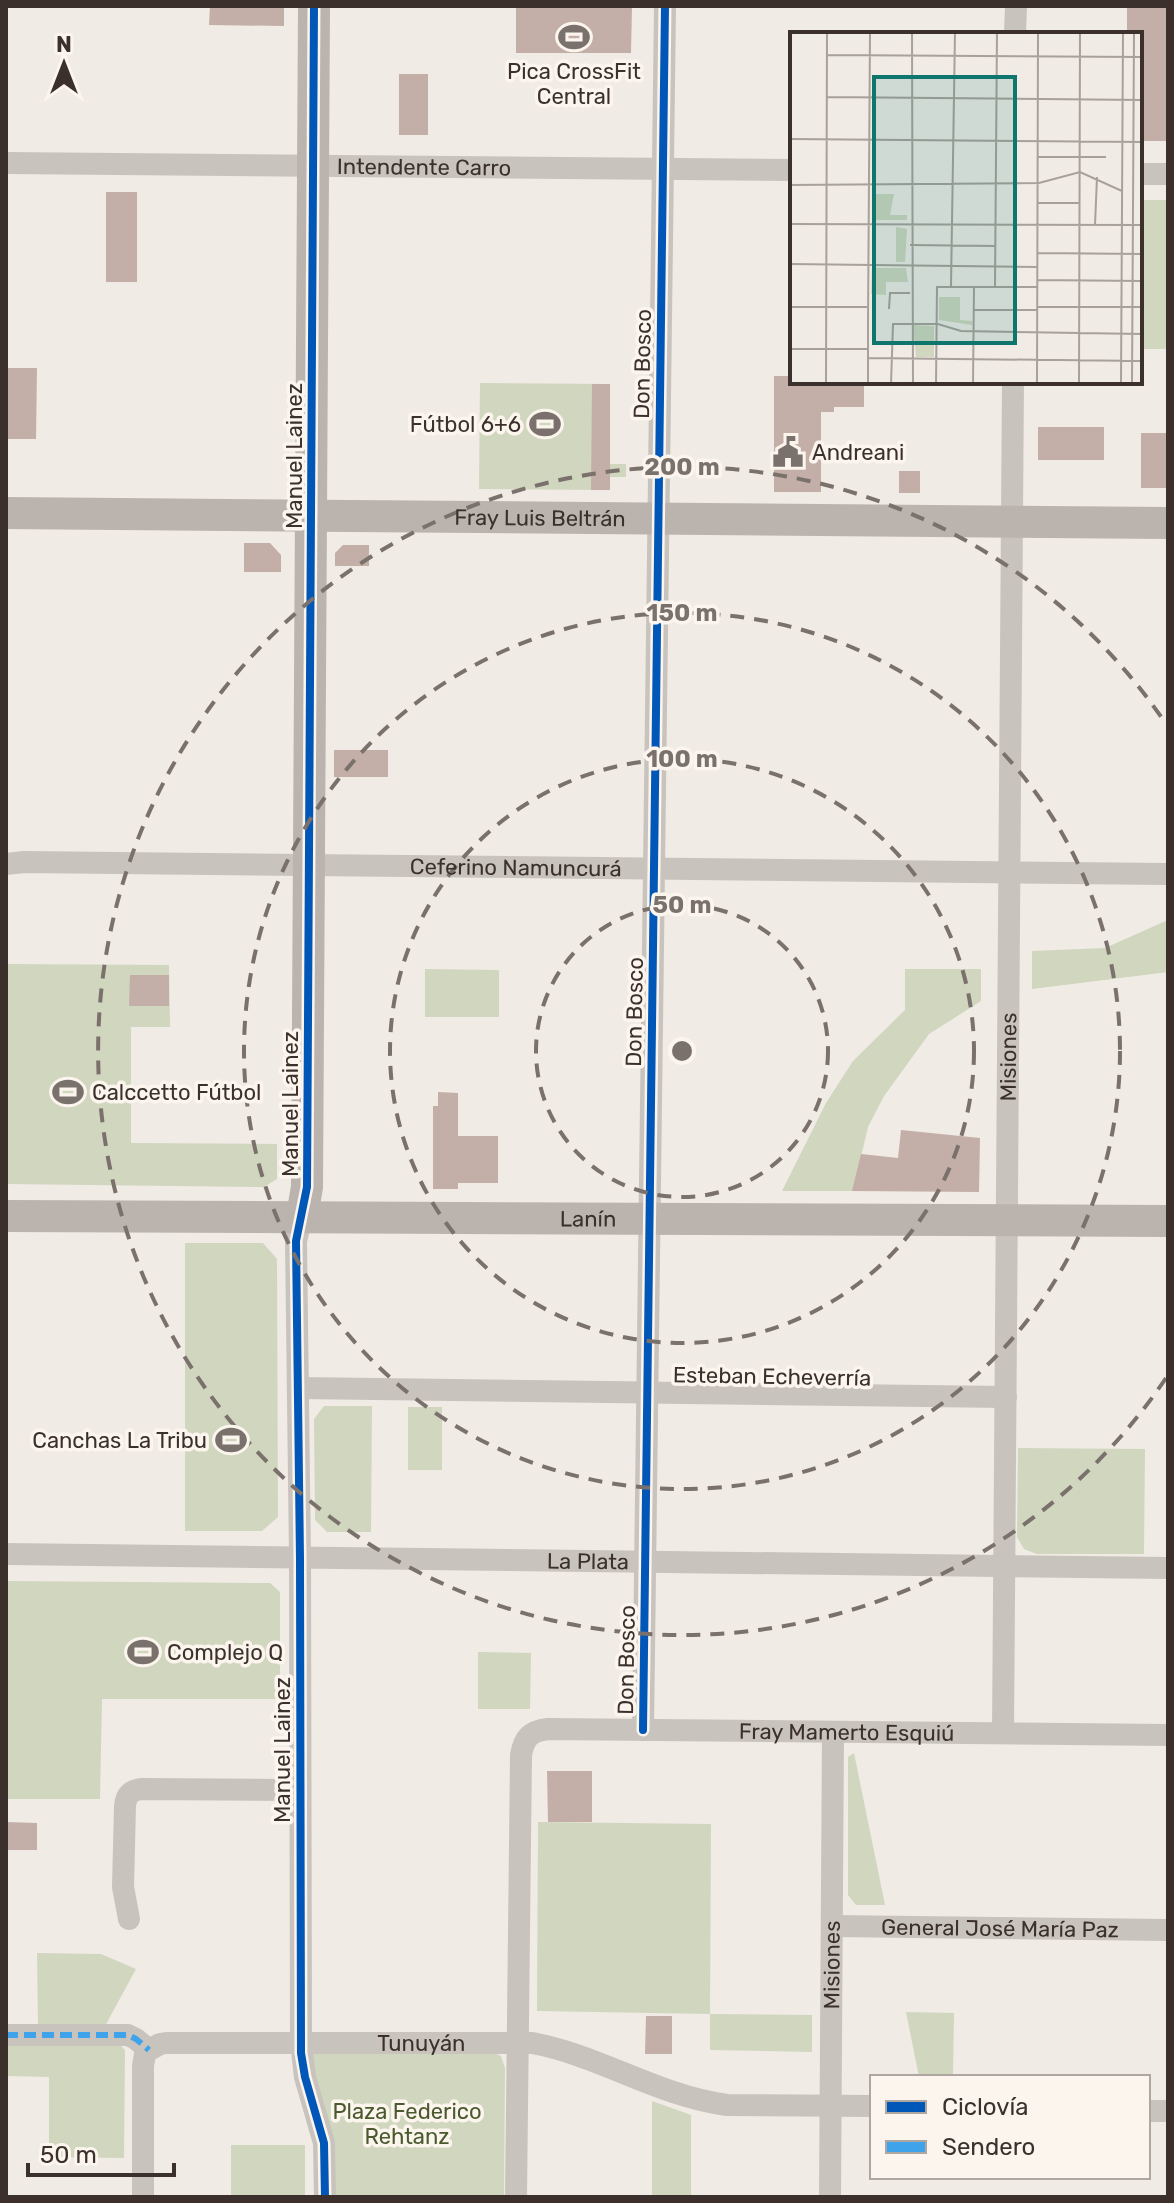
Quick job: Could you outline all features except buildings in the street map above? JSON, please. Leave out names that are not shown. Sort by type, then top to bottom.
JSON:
[{"type":"street","name":"Manuel Lainez","points":[[314,6],[307,1187],[296,1241],[301,2043],[305,2077],[324,2143],[325,2197]]},
{"type":"street","name":"Don Bosco","points":[[643,1730],[665,6]]},
{"type":"street","points":[[1015,32],[1016,6]]},
{"type":"street","name":"Intendente Carro","points":[[6,163],[790,170]]},
{"type":"street","points":[[1142,174],[1168,174]]},
{"type":"street","name":"Misiones","points":[[1003,1733],[1013,384]]},
{"type":"street","name":"Fray Luis Beltrán","points":[[6,513],[1168,523]]},
{"type":"street","name":"Ceferino Namuncurá","points":[[6,864],[1168,874]]},
{"type":"street","name":"Lanín","points":[[6,1216],[1168,1221]]},
{"type":"street","name":"Esteban Echeverría","points":[[298,1388],[1006,1397]]},
{"type":"street","name":"La Plata","points":[[6,1554],[1168,1568]]},
{"type":"street","name":"Fray Mamerto Esquiú","points":[[518,2042],[521,1755],[524,1742],[533,1732],[548,1729],[1168,1735]]},
{"type":"street","name":"Misiones","points":[[830,2197],[833,1732]]},
{"type":"street","points":[[129,1919],[123,1887],[125,1802],[132,1791],[300,1790]]},
{"type":"street","name":"General José María Paz","points":[[832,1926],[1168,1930]]},
{"type":"street","points":[[6,2035],[128,2035],[149,2050],[143,2066],[143,2197]]},
{"type":"street","points":[[516,2197],[518,2042]]},
{"type":"street","name":"Tunuyán","points":[[149,2050],[166,2043],[518,2042],[560,2050],[675,2093],[708,2102],[727,2105],[870,2106]]},
{"type":"green space","points":[[1142,200],[1168,200],[1168,349],[1142,349]]},
{"type":"green space","name":"Fútbol 6+6","points":[[480,383],[610,384],[610,464],[626,464],[626,477],[610,477],[610,490],[479,489]]},
{"type":"green space","points":[[1168,920],[1168,972],[1032,989],[1032,951],[1105,948]]},
{"type":"green space","name":"Calccetto Fútbol","points":[[6,964],[169,965],[170,1027],[131,1027],[131,1143],[277,1144],[277,1179],[264,1187],[6,1184]]},
{"type":"green space","points":[[425,969],[499,970],[499,1017],[425,1017]]},
{"type":"green space","points":[[905,969],[981,969],[981,1001],[929,1034],[884,1096],[868,1127],[853,1191],[782,1191],[826,1103],[853,1061],[905,1010]]},
{"type":"green space","name":"Canchas La Tribu","points":[[185,1243],[263,1243],[277,1259],[278,1517],[262,1531],[185,1531]]},
{"type":"green space","points":[[324,1406],[372,1406],[371,1532],[327,1532],[315,1520],[314,1419]]},
{"type":"green space","points":[[408,1407],[442,1407],[442,1470],[408,1470]]},
{"type":"green space","points":[[1018,1448],[1145,1449],[1144,1554],[1037,1554],[1024,1549],[1017,1537]]},
{"type":"green space","name":"Complejo Q","points":[[6,1581],[270,1583],[280,1592],[280,1699],[102,1699],[100,1799],[6,1799]]},
{"type":"green space","points":[[478,1652],[531,1653],[530,1709],[478,1709]]},
{"type":"green space","points":[[854,1753],[885,1905],[856,1905],[848,1895],[848,1757]]},
{"type":"green space","points":[[538,1822],[711,1824],[710,2014],[537,2011]]},
{"type":"green space","points":[[37,1953],[101,1954],[136,1969],[105,2026],[38,2026]]},
{"type":"green space","points":[[906,2012],[954,2013],[953,2075],[919,2075]]},
{"type":"green space","points":[[710,2014],[812,2015],[812,2052],[710,2050]]},
{"type":"green space","points":[[6,2040],[116,2041],[125,2050],[124,2158],[49,2157],[49,2077],[6,2076]]},
{"type":"green space","name":"Plaza Federico Rehtanz","points":[[313,2053],[494,2053],[501,2056],[505,2068],[504,2197],[333,2197]]},
{"type":"green space","points":[[652,2101],[691,2115],[691,2197],[652,2197]]},
{"type":"green space","points":[[231,2145],[305,2145],[305,2197],[231,2197]]},
{"type":"marked path","points":[[6,2035],[128,2035],[149,2050]]},
{"type":"cycle path","points":[[314,6],[307,1187],[296,1241],[301,2053],[324,2143],[325,2197]]},
{"type":"cycle path","points":[[643,1730],[665,6]]},
{"type":"place","name":"Pica CrossFit Central","points":[[574,37]]},
{"type":"place","name":"Fútbol 6+6","points":[[545,424]]},
{"type":"place","name":"Andreani","points":[[788,452]]},
{"type":"place","name":"Calccetto Fútbol","points":[[68,1092]]},
{"type":"place","name":"Canchas La Tribu","points":[[231,1440]]},
{"type":"place","name":"Complejo Q","points":[[143,1652]]}]
